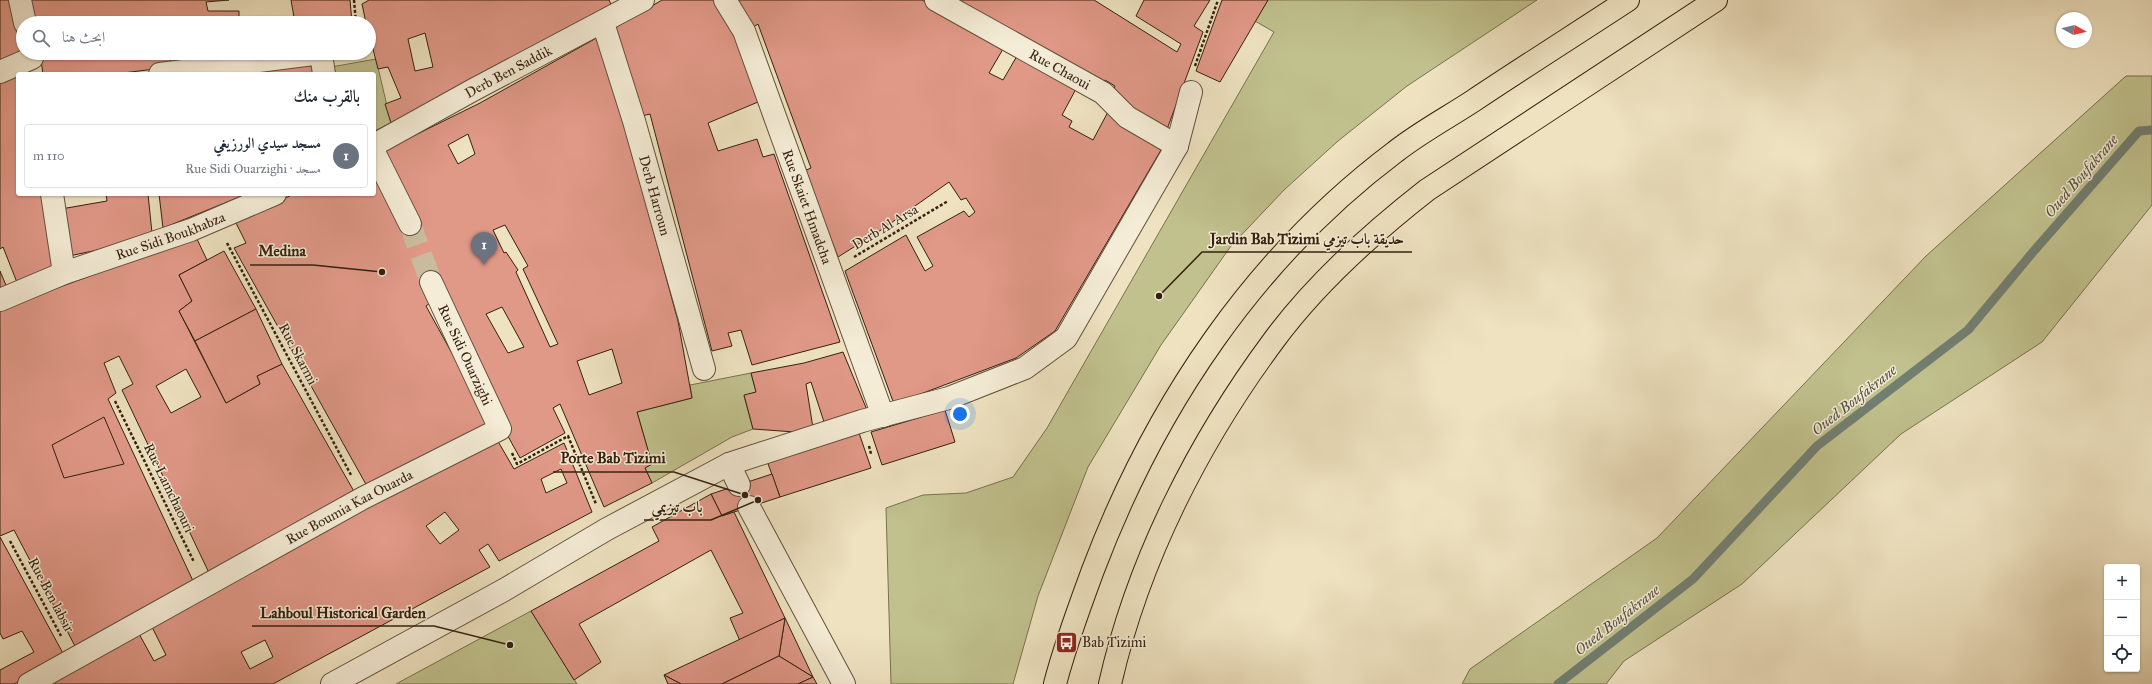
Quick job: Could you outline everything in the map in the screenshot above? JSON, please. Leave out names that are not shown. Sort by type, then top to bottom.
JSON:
[{"type":"main road","points":[[1055,684],[1066,642],[1104,542],[1132,478],[1165,414],[1200,359],[1238,305],[1282,254],[1333,203],[1396,151],[1628,0]]},
{"type":"main road","points":[[1110,684],[1117,655],[1138,591],[1174,506],[1199,457],[1232,402],[1275,339],[1311,296],[1385,223],[1427,190],[1716,0]]},
{"type":"street","points":[[20,0],[23,16]]},
{"type":"street","name":"Derb Ben Saddik","points":[[376,144],[474,90],[603,23],[643,0]]},
{"type":"street","name":"Rue Skaiet Hmadcha","points":[[725,0],[744,31],[883,416]]},
{"type":"street","name":"Rue Chaoui","points":[[936,0],[1103,93],[1127,117],[1177,146]]},
{"type":"street","name":"Derb Harroun","points":[[603,23],[634,121],[704,369]]},
{"type":"street","points":[[176,72],[273,60]]},
{"type":"street","points":[[322,60],[324,72]]},
{"type":"street","points":[[0,72],[32,62]]},
{"type":"street","points":[[332,684],[504,590],[607,529],[729,464],[862,421],[949,398],[1025,368],[1066,338],[1177,146],[1191,92]]},
{"type":"street","points":[[376,156],[410,224]]},
{"type":"street","points":[[52,196],[64,273]]},
{"type":"street","name":"Rue Sidi Boukhabza","points":[[0,300],[64,273],[214,220],[270,196]]},
{"type":"street","name":"Rue Sidi Ouarzighi","points":[[430,282],[500,429]]},
{"type":"street","name":"Rue Boumia Kaa Ouarda","points":[[29,684],[363,498],[500,429]]},
{"type":"street","points":[[729,464],[739,485]]},
{"type":"street","points":[[749,507],[844,684]]},
{"type":"path","points":[[354,0],[355,16]]},
{"type":"path","points":[[1191,92],[1192,71],[1218,0]]},
{"type":"path","name":"Derb Al Arsa","points":[[831,271],[948,202]]},
{"type":"path","name":"Rue Skarmi","points":[[214,220],[363,498]]},
{"type":"path","name":"Rue Lamchaouri","points":[[115,401],[205,585]]},
{"type":"path","points":[[500,429],[517,464],[568,436],[607,529]]},
{"type":"path","name":"Rue Ben labsir","points":[[10,541],[74,659]]},
{"type":"green space","points":[[1268,0],[1537,0],[1407,86],[1338,141],[1284,190],[1231,246],[1161,345],[1088,467],[1038,596],[1013,684],[891,684],[886,508],[923,495],[966,493],[1013,477],[1047,428],[1274,32],[1255,21]]},
{"type":"green space","points":[[376,59],[391,123],[376,130],[376,72],[332,72],[331,67]]},
{"type":"green space","points":[[2126,76],[2152,76],[2152,205],[2042,342],[1901,434],[1742,584],[1624,661],[1606,684],[1462,684],[1470,669],[1657,538],[1926,256]]},
{"type":"green space","points":[[751,373],[756,392],[744,396],[753,429],[732,437],[652,483],[645,468],[652,464],[637,412],[692,398],[690,385]]},
{"type":"green space","points":[[531,611],[577,684],[396,684]]},
{"type":"building","points":[[0,0],[14,0],[15,4],[10,6],[16,28],[16,57],[0,64]]},
{"type":"building","points":[[31,0],[229,0],[206,2],[208,11],[239,11],[239,16],[34,16]]},
{"type":"building","points":[[291,0],[350,0],[351,16],[294,16]]},
{"type":"building","points":[[369,0],[609,0],[613,9],[391,123],[385,104],[401,98],[388,67],[378,69],[376,60],[376,16],[365,16],[362,4]],"holes":[[[425,33],[433,67],[415,71],[408,39]]]},
{"type":"building","points":[[662,0],[714,0],[736,36],[758,102],[708,123],[718,151],[757,139],[763,157],[774,154],[840,342],[752,365],[741,330],[728,333],[732,346],[712,351],[650,114],[638,117],[613,29]]},
{"type":"building","points":[[734,0],[922,0],[1003,49],[989,73],[1003,80],[1017,56],[1077,87],[1062,115],[1072,121],[1069,127],[1093,140],[1109,110],[1123,124],[1161,150],[1055,331],[1016,358],[894,404],[845,271],[906,235],[925,271],[933,266],[917,237],[964,211],[969,217],[975,212],[966,198],[961,200],[949,182],[881,230],[838,257],[804,171],[811,168],[758,24],[752,28]]},
{"type":"building","points":[[948,0],[1094,0],[1177,52],[1181,44],[1136,16],[1144,0],[1210,0],[1194,26],[1203,32],[1166,132],[1112,94],[1115,86],[1105,80],[1101,84]]},
{"type":"building","points":[[1222,0],[1268,0],[1220,82],[1196,71]]},
{"type":"building","points":[[600,36],[678,321],[692,398],[637,412],[652,464],[645,468],[652,483],[604,507],[560,404],[553,408],[565,433],[520,458],[433,301],[426,306],[493,428],[368,488],[234,248],[246,243],[235,221],[290,196],[376,196],[376,159],[379,153],[480,103]],"holes":[[[468,134],[475,154],[458,164],[448,145]],[[505,225],[528,266],[523,269],[558,344],[550,347],[516,272],[518,270],[506,252],[504,253],[493,230]],[[502,307],[524,347],[508,353],[486,314]],[[612,349],[622,383],[589,395],[577,361]]]},
{"type":"building","points":[[41,60],[170,60],[171,67],[131,72],[43,72]]},
{"type":"building","points":[[317,62],[319,72],[256,72]]},
{"type":"building","points":[[16,75],[16,196],[41,196],[54,269],[18,285],[3,247],[0,249],[0,83]]},
{"type":"building","points":[[106,196],[148,196],[152,233],[117,246],[69,256],[61,209],[107,201]]},
{"type":"building","points":[[159,196],[242,196],[163,228]]},
{"type":"building","points":[[196,237],[207,260],[179,275],[192,301],[179,311],[226,403],[260,384],[257,376],[282,364],[356,495],[210,575],[122,390],[133,384],[119,356],[104,363],[116,393],[108,399],[194,583],[76,648],[14,530],[0,536],[0,309]],"holes":[[[186,369],[201,397],[171,413],[156,386]]]},
{"type":"building","points":[[224,251],[256,309],[195,341],[179,311],[192,301],[179,275]]},
{"type":"building","points":[[0,271],[8,290],[0,293]]},
{"type":"building","points":[[256,309],[282,364],[257,376],[260,384],[226,403],[195,341]]},
{"type":"building","points":[[843,352],[867,410],[825,425],[811,382],[806,384],[813,428],[795,432],[753,429],[744,395],[756,392],[751,373],[804,363]]},
{"type":"building","points":[[945,410],[955,442],[882,465],[871,432]]},
{"type":"building","points":[[104,417],[124,464],[64,478],[52,445]]},
{"type":"building","points":[[859,433],[871,468],[780,497],[767,461]]},
{"type":"building","points":[[496,438],[514,469],[564,443],[592,512],[499,561],[488,544],[479,550],[490,567],[273,684],[43,684],[138,632],[154,661],[166,655],[151,625]],"holes":[[[561,469],[567,483],[546,493],[541,479]],[[445,512],[459,530],[440,544],[426,526]],[[265,640],[273,657],[250,669],[241,652]]]},
{"type":"building","points":[[772,474],[780,497],[722,516],[711,494]]},
{"type":"building","points":[[711,494],[722,516],[734,512],[785,618],[740,641],[730,618],[743,613],[711,550],[579,624],[601,662],[574,680],[531,611],[659,541],[652,527]]},
{"type":"building","points":[[0,537],[65,657],[14,684],[0,684],[0,670],[34,652],[22,631],[3,639],[0,633]]},
{"type":"building","points":[[785,618],[813,677],[779,656]]},
{"type":"building","points":[[785,618],[779,656],[722,684],[681,684],[664,675]]},
{"type":"building","points":[[779,656],[813,677],[798,684],[722,684]]},
{"type":"building","points":[[664,675],[681,684],[668,684]]},
{"type":"building","points":[[813,677],[817,684],[798,684]]},
{"type":"waterway","name":"Oued Boufakrane","points":[[1558,684],[1693,579],[1817,446],[1968,330],[2033,252],[2139,131],[2152,130]]},
{"type":"tunnel","points":[[410,224],[431,282]]},
{"type":"place","name":"مسجد سيدي الورزيغي","points":[[484,265]]},
{"type":"place","name":"Medina","points":[[382,272]]},
{"type":"place","name":"Jardin Bab Tizimi حديقة باب تيزمي","points":[[1159,296]]},
{"type":"place","name":"Porte Bab Tizimi","points":[[745,495]]},
{"type":"place","name":"باب تيزيمي","points":[[758,500]]},
{"type":"place","name":"Bab Tizimi","points":[[1066,642]]},
{"type":"place","name":"Lahboul Historical Garden","points":[[510,645]]}]
